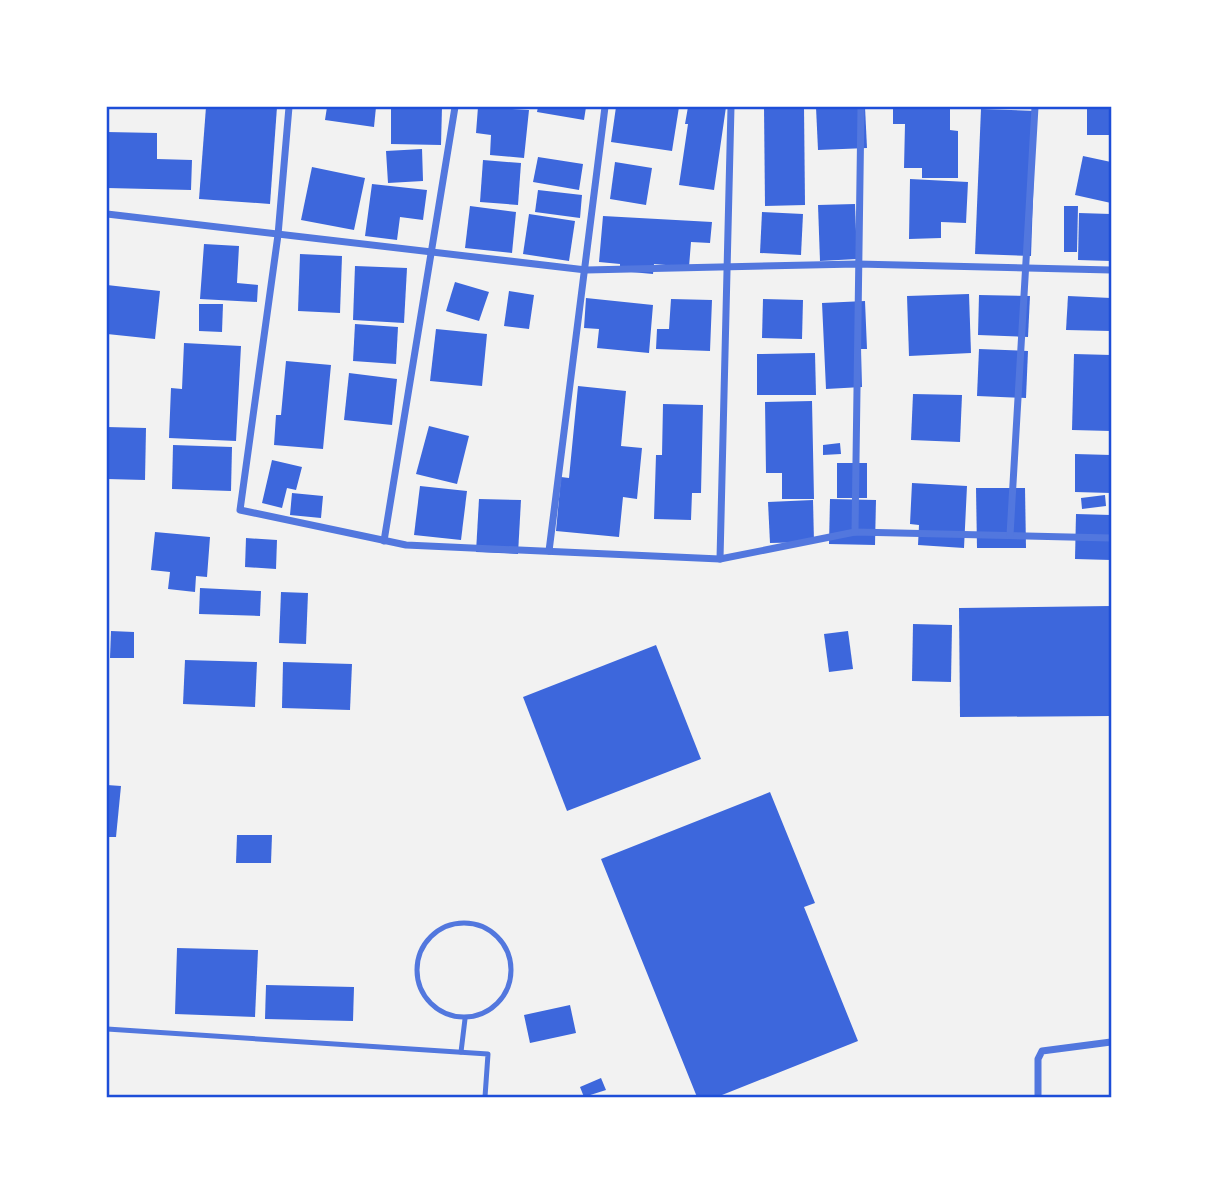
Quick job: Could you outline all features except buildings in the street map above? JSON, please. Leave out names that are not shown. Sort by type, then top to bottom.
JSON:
[{"type":"street","points":[[289,107],[278,235],[240,510],[406,545],[720,559],[855,532],[1111,538]]},
{"type":"street","points":[[384,541],[455,107]]},
{"type":"street","points":[[549,551],[605,107]]},
{"type":"street","points":[[720,559],[731,107]]},
{"type":"street","points":[[855,532],[861,107]]},
{"type":"street","points":[[1010,535],[1035,107]]},
{"type":"street","points":[[107,214],[586,270],[857,264],[1111,270]]},
{"type":"street","points":[[1038,1097],[1038,1059],[1042,1051],[1111,1042]]},
{"type":"lane","points":[[464,921],[493,930],[511,954],[511,985],[494,1009],[465,1019],[436,1010],[418,986],[418,956],[435,931],[464,921]]},
{"type":"lane","points":[[461,1052],[465,1019]]},
{"type":"lane","points":[[107,1029],[488,1054],[485,1097]]}]
